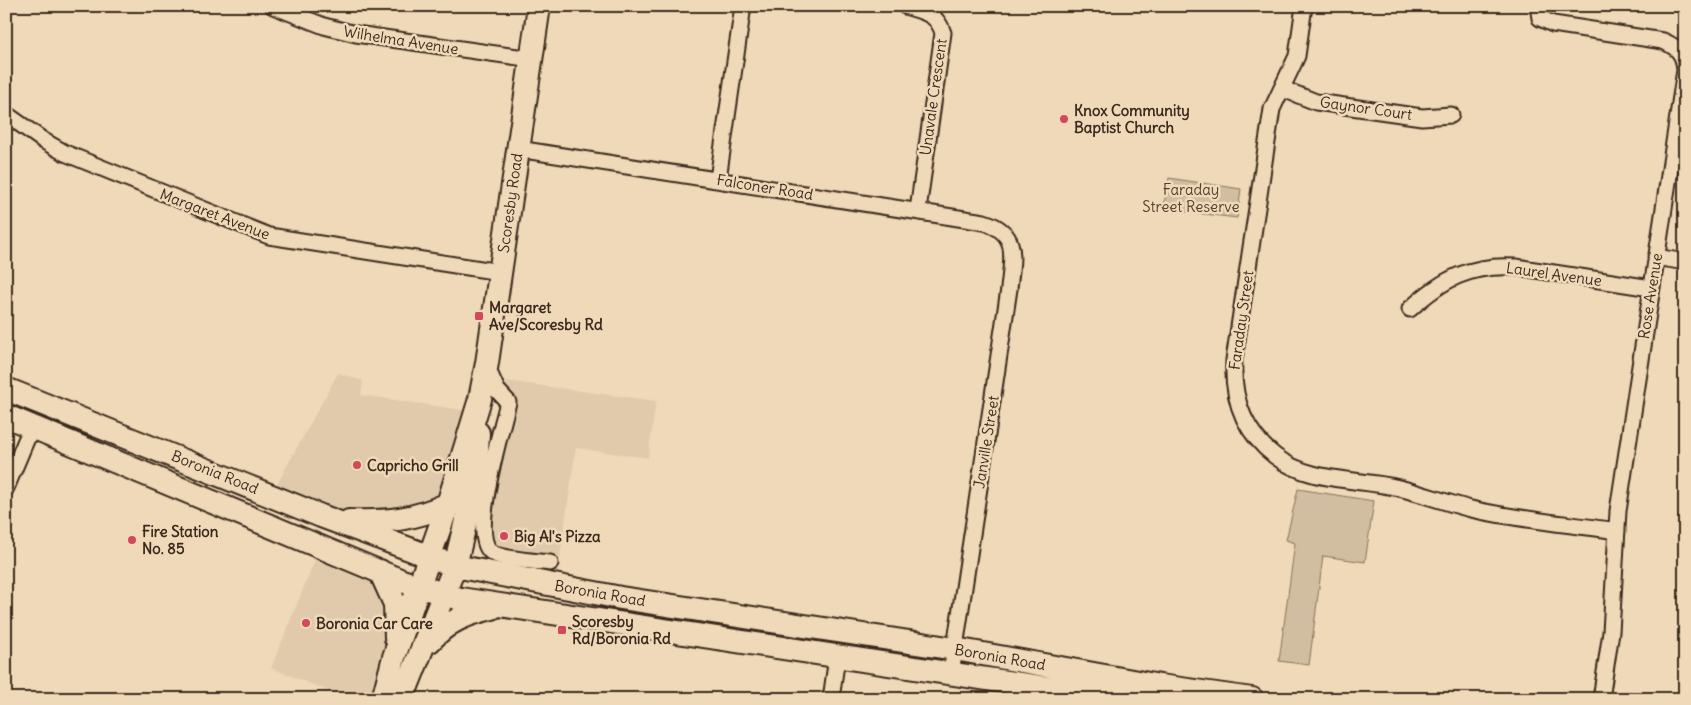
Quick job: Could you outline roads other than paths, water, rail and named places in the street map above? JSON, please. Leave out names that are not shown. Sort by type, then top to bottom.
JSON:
[{"type":"main road","name":"Scoresby Road","points":[[402,699],[455,566],[475,483],[480,399],[539,6]]},
{"type":"main road","name":"Boronia Road","points":[[6,390],[335,521],[455,566],[621,598],[955,649],[1160,686],[1252,699]]},
{"type":"main road","name":"Scoresby Road","points":[[383,699],[394,657],[420,588],[448,504],[480,399]]},
{"type":"main road","name":"Boronia Road","points":[[6,416],[420,588],[503,606],[951,674],[1066,695],[1118,699]]},
{"type":"main road","points":[[335,521],[399,520],[420,516],[448,504]]},
{"type":"main road","points":[[380,571],[396,609],[394,657]]},
{"type":"main road","points":[[422,650],[439,631],[452,621],[468,613],[503,606]]},
{"type":"street","name":"Wilhelma Avenue","points":[[273,6],[324,26],[356,34],[532,60]]},
{"type":"street","points":[[718,179],[743,6]]},
{"type":"street","name":"Unavale Crescent","points":[[905,6],[929,14],[940,22],[942,34],[918,210]]},
{"type":"street","name":"Faraday Street","points":[[1304,6],[1296,56],[1283,90],[1272,109],[1234,360],[1235,392],[1244,418],[1255,437],[1276,457],[1307,472],[1399,488],[1472,509],[1617,531]]},
{"type":"street","name":"Rose Avenue","points":[[1538,6],[1540,18],[1553,24],[1663,41],[1675,46],[1684,58],[1685,70],[1618,511],[1611,632],[1601,699]]},
{"type":"street","name":"Gaynor Court","points":[[1283,90],[1316,102],[1422,117],[1451,116]]},
{"type":"street","name":"Margaret Avenue","points":[[6,114],[44,141],[65,153],[251,230],[297,242],[500,272]]},
{"type":"street","name":"Falconer Road","points":[[518,149],[918,210],[998,226],[1008,236]]},
{"type":"street","name":"Janville Street","points":[[951,674],[1009,289],[1012,250],[1008,236]]},
{"type":"street","points":[[1656,257],[1685,262]]},
{"type":"street","name":"Laurel Avenue","points":[[1410,309],[1431,290],[1472,269],[1494,266],[1516,267],[1651,288]]},
{"type":"street","points":[[486,365],[498,390],[508,402],[501,436],[494,449],[485,509],[484,531],[486,546],[496,555],[550,563]]},
{"type":"street","points":[[6,488],[32,426]]},
{"type":"street","points":[[831,699],[837,657]]},
{"type":"place","name":"Knox Community Baptist Church","points":[[1064,119]]},
{"type":"place","name":"Margaret Ave/Scoresby Rd","points":[[479,316]]},
{"type":"place","name":"Capricho Grill","points":[[357,465]]},
{"type":"place","name":"Big Al's Pizza","points":[[504,536]]},
{"type":"place","name":"Fire Station No. 85","points":[[132,540]]},
{"type":"place","name":"Boronia Car Care","points":[[306,623]]},
{"type":"place","name":"Scoresby Rd/Boronia Rd","points":[[562,630]]},
{"type":"park label","name":"Faraday Street Reserve","points":[[1191,198]]}]
